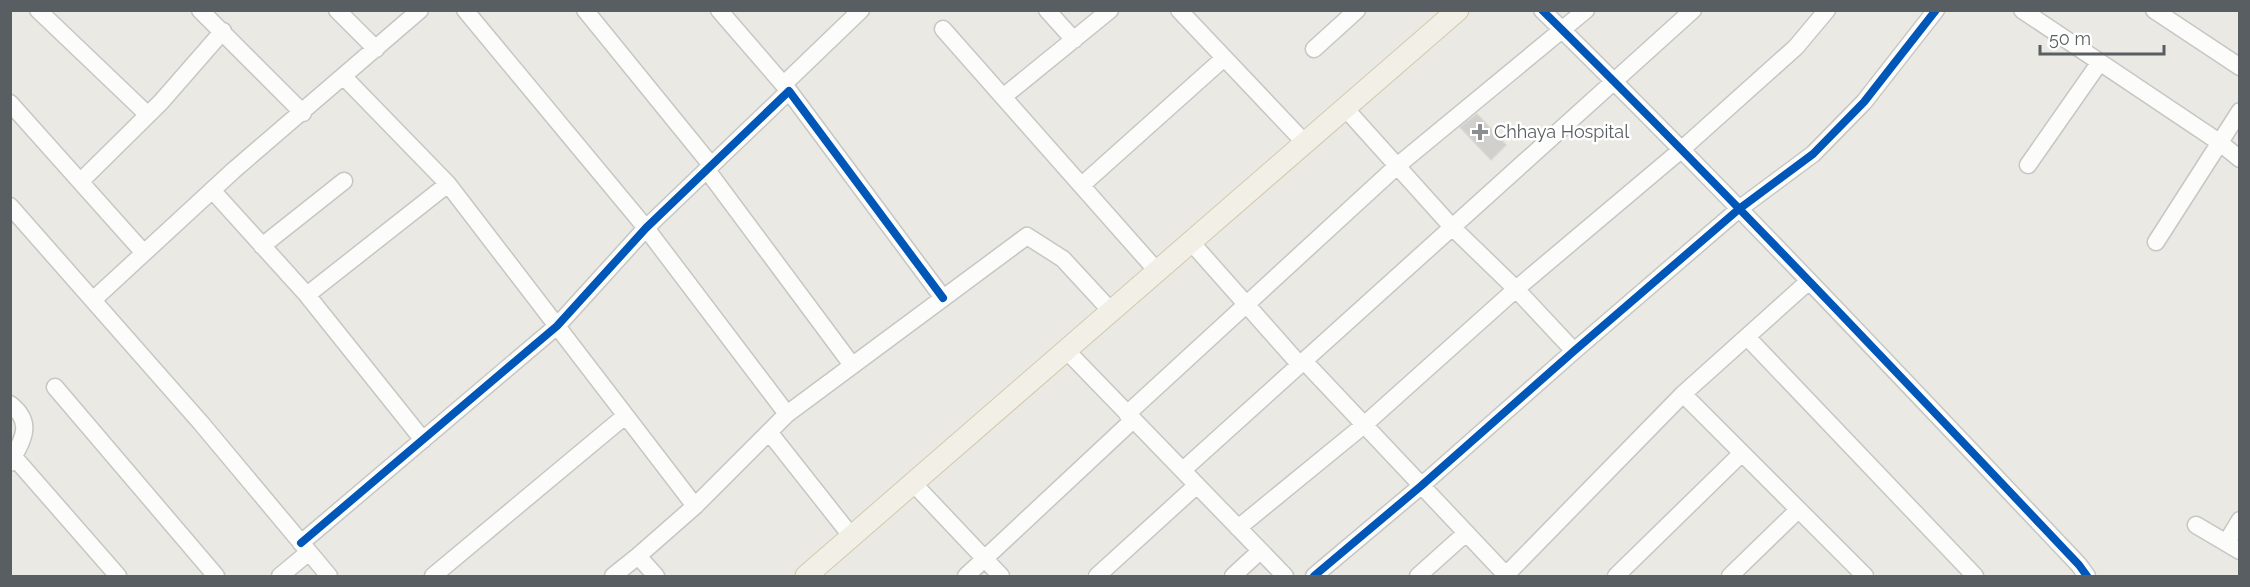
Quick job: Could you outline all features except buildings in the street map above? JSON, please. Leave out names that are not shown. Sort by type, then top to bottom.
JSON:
[{"type":"main road","points":[[806,576],[1458,10]]},
{"type":"street","points":[[38,10],[148,115]]},
{"type":"street","points":[[200,10],[303,113]]},
{"type":"street","points":[[337,10],[376,49]]},
{"type":"street","points":[[93,300],[212,190],[420,10]]},
{"type":"street","points":[[465,10],[646,228],[787,414]]},
{"type":"street","points":[[585,10],[709,168],[852,365]]},
{"type":"street","points":[[719,10],[787,88],[943,298]]},
{"type":"street","points":[[280,576],[305,548],[423,440],[557,326],[646,228],[709,168],[861,10]]},
{"type":"street","points":[[1047,10],[1074,40]]},
{"type":"street","points":[[1003,97],[1110,10]]},
{"type":"street","points":[[1179,10],[1305,143]]},
{"type":"street","points":[[1314,49],[1358,10]]},
{"type":"street","points":[[1542,10],[1809,281],[2087,576]]},
{"type":"street","points":[[966,576],[1246,304],[1397,166],[1586,10]]},
{"type":"street","points":[[1183,471],[1693,10]]},
{"type":"street","points":[[1238,528],[1364,425],[1516,289],[1682,150],[1796,47],[1827,10]]},
{"type":"street","points":[[1314,576],[1421,486],[1739,209],[1804,162],[1838,131],[1864,102],[1936,10]]},
{"type":"street","points":[[2022,10],[2219,142],[2240,159]]},
{"type":"street","points":[[2154,10],[2240,67]]},
{"type":"street","points":[[943,29],[1158,270]]},
{"type":"street","points":[[81,181],[148,115],[223,31]]},
{"type":"street","points":[[1082,185],[1224,58]]},
{"type":"street","points":[[2028,165],[2100,62]]},
{"type":"street","points":[[344,77],[448,184],[694,506]]},
{"type":"street","points":[[10,103],[144,253]]},
{"type":"street","points":[[1345,108],[1452,227],[1516,289],[1574,351]]},
{"type":"street","points":[[2156,242],[2240,111]]},
{"type":"street","points":[[262,246],[344,181]]},
{"type":"street","points":[[306,294],[448,184]]},
{"type":"street","points":[[212,190],[306,294],[423,440]]},
{"type":"street","points":[[10,206],[201,423],[329,576]]},
{"type":"street","points":[[613,576],[694,506],[787,414],[1027,236],[1063,259],[1111,311]]},
{"type":"street","points":[[1191,242],[1302,363],[1509,575],[1683,394],[1809,281]]},
{"type":"street","points":[[1747,337],[1975,576]]},
{"type":"street","points":[[1066,350],[1285,576]]},
{"type":"street","points":[[55,387],[216,576]]},
{"type":"street","points":[[1683,394],[1865,576]]},
{"type":"street","points":[[10,404],[17,409],[24,422],[25,430],[12,460],[118,576]]},
{"type":"street","points":[[434,576],[625,416]]},
{"type":"street","points":[[769,432],[852,537]]},
{"type":"street","points":[[1616,576],[1742,453]]},
{"type":"street","points":[[913,483],[1000,576]]},
{"type":"street","points":[[1097,576],[1197,485]]},
{"type":"street","points":[[1730,576],[1798,510]]},
{"type":"street","points":[[2196,525],[2233,547],[2240,520]]},
{"type":"street","points":[[1418,576],[1466,533]]},
{"type":"street","points":[[1233,576],[1260,551]]},
{"type":"street","points":[[638,556],[656,576]]},
{"type":"cycle path","points":[[1542,10],[1813,285],[2087,576]]},
{"type":"cycle path","points":[[1314,576],[1421,486],[1739,209],[1813,154],[1864,102],[1936,10]]},
{"type":"cycle path","points":[[301,543],[557,326],[646,228],[789,91],[943,298]]},
{"type":"place","name":"Chhaya Hospital","points":[[1480,132]]}]
